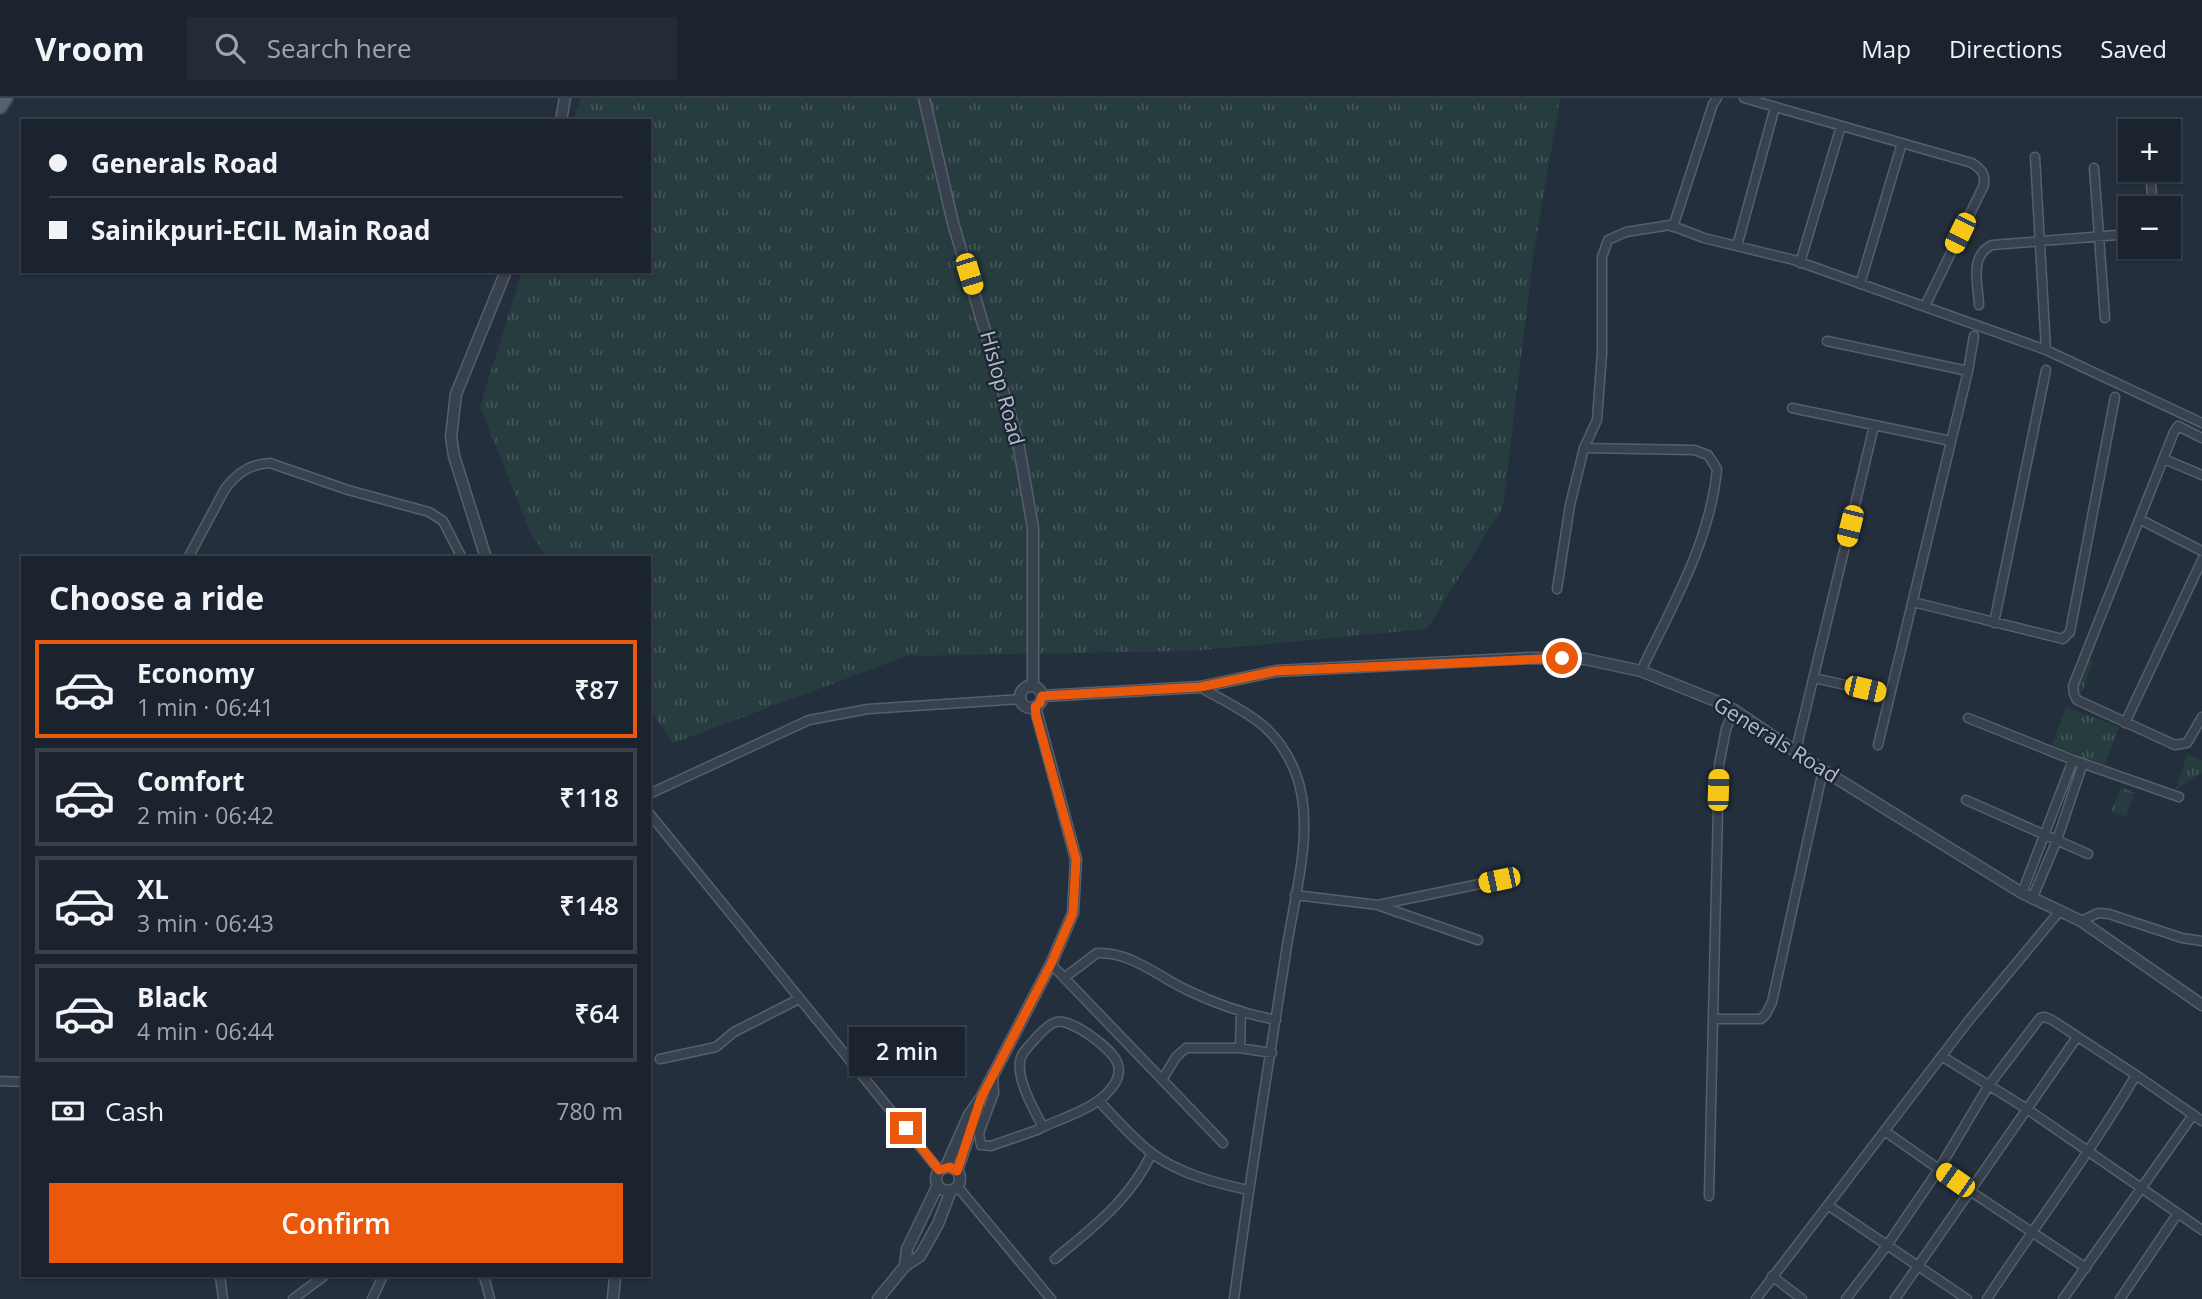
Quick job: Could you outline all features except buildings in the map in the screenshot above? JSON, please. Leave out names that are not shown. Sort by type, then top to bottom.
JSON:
[{"type":"main road","points":[[0,107],[6,98]]},
{"type":"street","points":[[561,119],[565,98]]},
{"type":"street","name":"Hislop Road","points":[[923,98],[953,223],[993,349],[1018,442],[1033,528],[1033,686]]},
{"type":"street","points":[[1673,227],[1717,98]]},
{"type":"street","points":[[1744,98],[1972,163],[1981,169],[1984,185],[1925,306]]},
{"type":"street","points":[[1737,246],[1775,107]]},
{"type":"street","points":[[1800,263],[1841,126]]},
{"type":"street","points":[[1860,284],[1902,143]]},
{"type":"street","points":[[2035,157],[2046,350]]},
{"type":"street","points":[[2094,168],[2105,318]]},
{"type":"street","points":[[2151,183],[2152,196]]},
{"type":"street","points":[[1557,589],[1570,505],[1584,448],[1597,420],[1602,353],[1603,250],[1608,240],[1616,235],[1670,225],[1704,238],[1800,263],[2046,350],[2202,423]]},
{"type":"street","points":[[1979,305],[1976,262],[1983,250],[1992,245],[2118,235]]},
{"type":"street","points":[[485,556],[454,456],[452,426],[456,394],[505,273]]},
{"type":"street","points":[[1878,745],[1968,371],[1974,336]]},
{"type":"street","points":[[1827,341],[1968,371]]},
{"type":"street","points":[[1994,623],[2046,370]]},
{"type":"street","points":[[1913,602],[2063,639],[2070,632],[2115,397]]},
{"type":"street","points":[[1792,408],[1951,441]]},
{"type":"street","points":[[1796,750],[1874,426]]},
{"type":"street","points":[[2202,438],[2178,426],[2073,686],[2077,699],[2175,745],[2187,743],[2202,717]]},
{"type":"street","points":[[1584,448],[1694,450],[1708,455],[1717,469],[1710,513],[1696,557],[1641,671]]},
{"type":"street","points":[[2164,459],[2202,475]]},
{"type":"street","points":[[189,556],[232,479],[245,469],[270,463],[348,490],[429,512],[443,521],[461,556]]},
{"type":"street","points":[[2141,520],[2202,551]]},
{"type":"street","points":[[2125,723],[2202,560]]},
{"type":"street","name":"Generals Road","points":[[1042,696],[1200,687],[1276,671],[1531,658],[1585,659],[1641,671],[1734,710],[1824,770],[2022,893],[2081,921],[2202,1004]]},
{"type":"street","points":[[1814,678],[1890,695]]},
{"type":"street","points":[[1033,686],[1040,689],[1040,703],[1035,707],[1026,706],[1021,699],[1023,689],[1033,686]]},
{"type":"street","points":[[1200,687],[1261,722],[1273,733],[1291,763],[1302,792],[1305,813],[1296,895],[1248,1190],[1234,1299]]},
{"type":"street","points":[[651,793],[809,720],[868,709],[1021,699]]},
{"type":"street","points":[[954,1188],[944,1190],[938,1185],[936,1177],[1051,964],[1073,913],[1076,859],[1035,707]]},
{"type":"street","points":[[1709,1196],[1719,765],[1726,729],[1734,710]]},
{"type":"street","points":[[1968,718],[2073,760],[2179,797]]},
{"type":"street","points":[[2022,893],[2073,760]]},
{"type":"street","points":[[2032,899],[2057,840],[2083,763]]},
{"type":"street","points":[[1713,1018],[1762,1019],[1772,1002],[1824,770]]},
{"type":"street","points":[[1966,800],[2088,854]]},
{"type":"street","points":[[651,815],[799,999],[943,1168],[957,1171]]},
{"type":"street","points":[[1378,905],[1499,880]]},
{"type":"street","points":[[1296,895],[1378,905],[1478,940]]},
{"type":"street","points":[[1756,1299],[1970,1020],[2059,912]]},
{"type":"street","points":[[2081,921],[2098,912],[2202,941]]},
{"type":"street","points":[[1064,978],[1097,953],[1121,955],[1185,989],[1241,1012],[1276,1020]]},
{"type":"street","points":[[1051,964],[1223,1143]]},
{"type":"street","points":[[660,1059],[716,1047],[734,1032],[799,999]]},
{"type":"street","points":[[1240,1048],[1241,1012]]},
{"type":"street","points":[[1846,1299],[1888,1244],[1939,1169],[1989,1085],[2040,1018],[2052,1020],[2202,1121]]},
{"type":"street","points":[[993,1075],[994,1093],[979,1133],[981,1144],[991,1146],[1043,1127],[1099,1101],[1118,1077],[1117,1062],[1103,1045],[1079,1028],[1064,1023],[1052,1024],[1020,1059],[1025,1090],[1043,1127]]},
{"type":"street","points":[[1895,1299],[2077,1037]]},
{"type":"street","points":[[1162,1080],[1176,1057],[1186,1048],[1240,1048],[1272,1053]]},
{"type":"street","points":[[1942,1057],[2027,1109],[2202,1230]]},
{"type":"street","points":[[1987,1299],[2089,1151],[2136,1075]]},
{"type":"street","points":[[0,1081],[21,1082]]},
{"type":"street","points":[[878,1299],[905,1266],[920,1256],[938,1224],[960,1178],[957,1171],[981,1098]]},
{"type":"street","points":[[1099,1101],[1152,1153],[1197,1177],[1248,1190]]},
{"type":"street","points":[[2063,1299],[2193,1115]]},
{"type":"street","points":[[1886,1132],[2087,1268]]},
{"type":"street","points":[[1055,1259],[1119,1204],[1135,1185],[1152,1153]]},
{"type":"street","points":[[905,1266],[907,1249],[938,1185]]},
{"type":"street","points":[[954,1188],[1051,1299]]},
{"type":"street","points":[[1829,1206],[1967,1299]]},
{"type":"street","points":[[2120,1299],[2178,1213]]},
{"type":"street","points":[[1772,1276],[1802,1299]]},
{"type":"street","points":[[220,1277],[223,1299]]},
{"type":"street","points":[[293,1299],[323,1277]]},
{"type":"street","points":[[372,1299],[383,1277]]},
{"type":"street","points":[[484,1277],[490,1299]]},
{"type":"street","points":[[613,1299],[615,1277]]},
{"type":"green space","points":[[581,98],[1560,98],[1533,258],[1503,507],[1427,629],[1193,651],[907,656],[673,743],[651,712],[651,556],[546,556],[530,532],[480,407],[521,273],[651,273],[651,119],[574,119]]},
{"type":"green space","points":[[2080,657],[2093,661],[2082,693],[2069,689]]},
{"type":"green space","points":[[2066,707],[2119,727],[2105,765],[2052,746]]},
{"type":"green space","points":[[2187,755],[2202,760],[2202,773],[2176,789]]},
{"type":"green space","points":[[2121,787],[2135,793],[2126,817],[2111,812]]},
{"type":"route","points":[[906,1128],[939,1170],[950,1167],[957,1171],[981,1098],[1051,964],[1073,913],[1076,859],[1036,715],[1035,707],[1042,700],[1042,696],[1200,687],[1276,671],[1562,658]]}]
